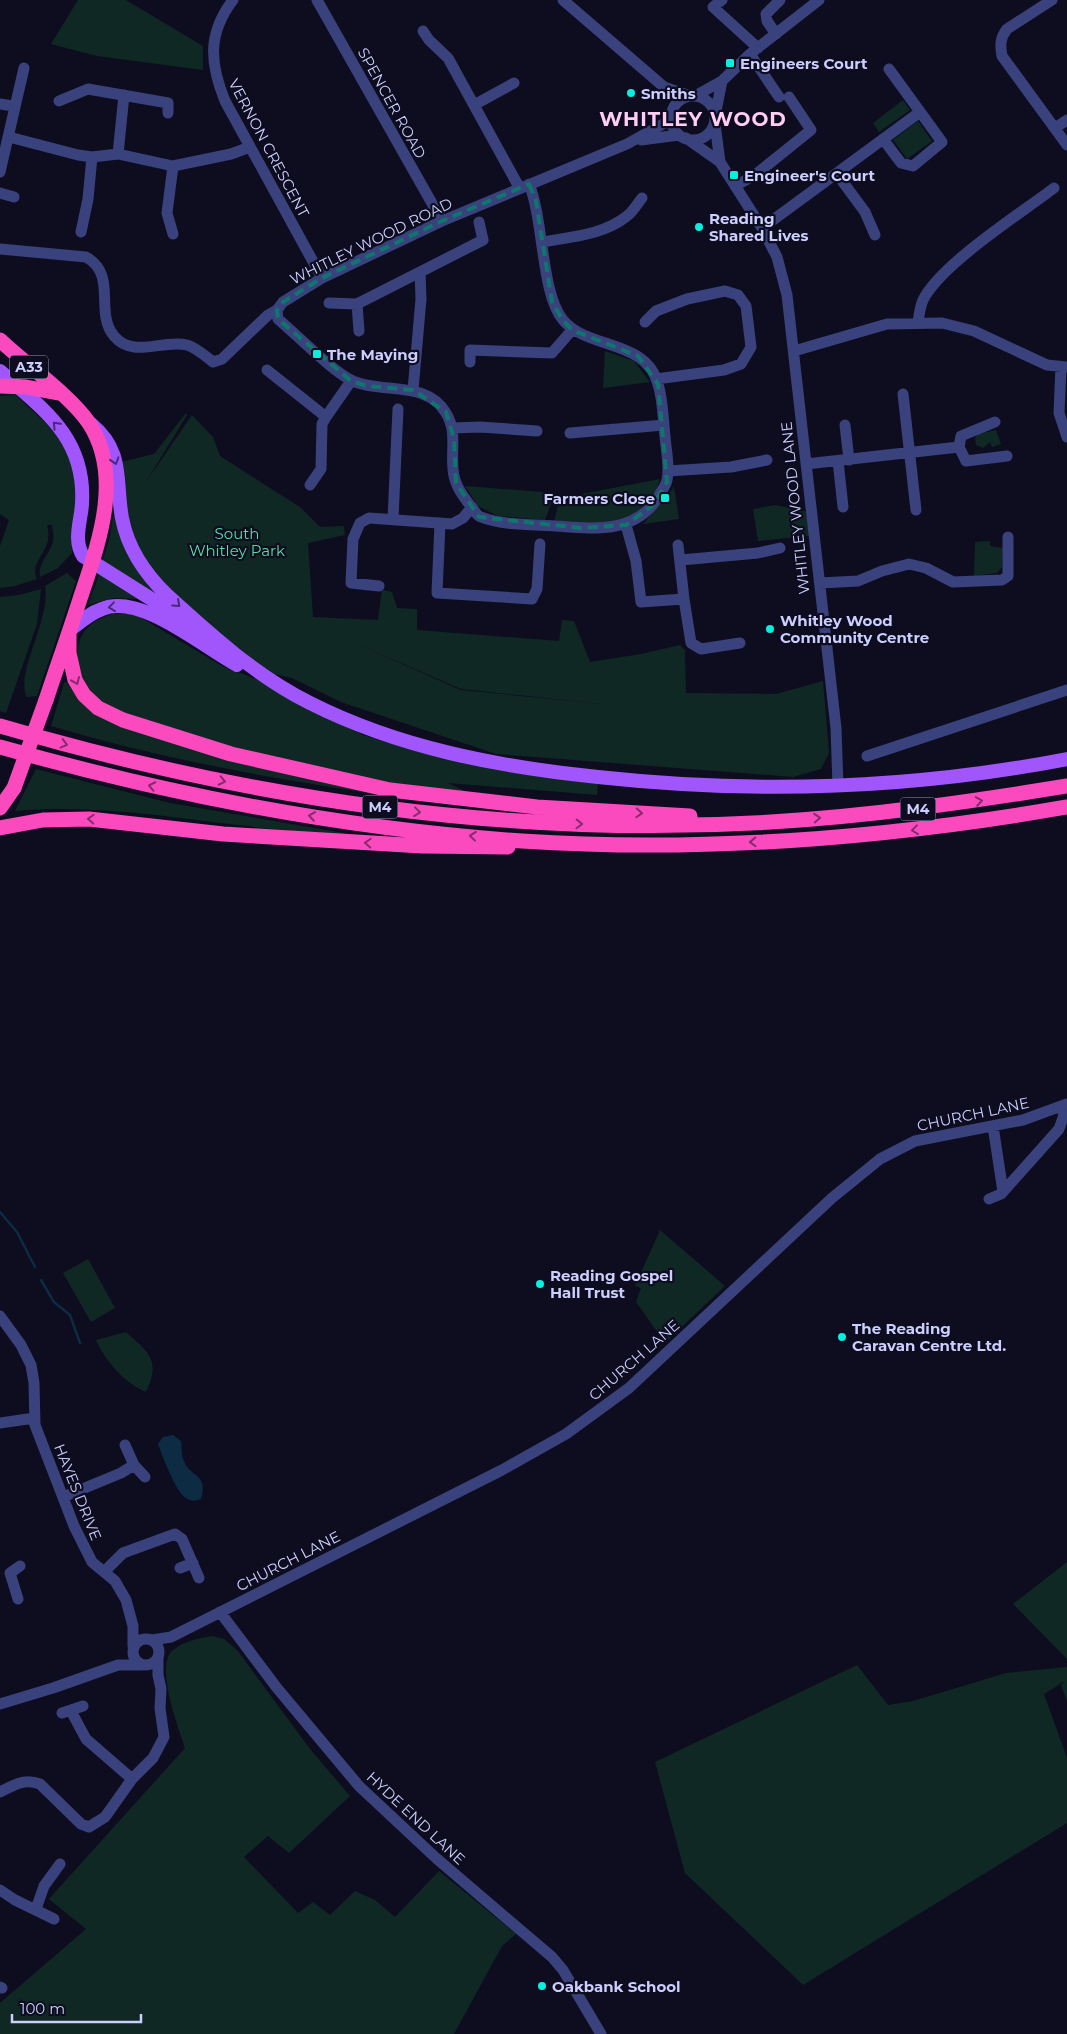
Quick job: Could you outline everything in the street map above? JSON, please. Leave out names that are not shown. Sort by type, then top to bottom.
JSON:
[{"type":"highway","name":"A33","points":[[0,340],[59,394]]},
{"type":"highway","points":[[0,386],[17,386],[59,394],[88,422],[99,445],[106,483],[105,515],[101,536],[86,558],[69,632],[46,700],[14,788],[0,808]]},
{"type":"highway","name":"M4","points":[[69,632],[69,653],[75,680],[84,695],[98,708],[123,720],[231,754],[390,790],[537,807],[769,822]]},
{"type":"highway","name":"M4","points":[[0,726],[122,760],[228,783],[330,801],[434,814],[595,824],[769,822],[927,808],[1067,786]]},
{"type":"highway","name":"M4","points":[[0,747],[119,778],[296,814],[472,836],[574,843],[686,844],[789,841],[963,824],[1067,807]]},
{"type":"highway","name":"M4","points":[[0,828],[43,820],[84,819],[223,834],[392,844],[485,848],[574,843]]},
{"type":"main road","points":[[0,370],[62,431],[74,447],[82,488],[78,536],[86,558],[149,597],[204,644]]},
{"type":"main road","points":[[88,422],[101,433],[110,445],[119,473],[124,527],[129,543],[141,565],[166,594],[207,631],[265,677]]},
{"type":"main road","points":[[69,632],[102,608],[126,606],[144,611],[204,644],[235,664],[265,677],[310,703],[385,735],[449,753],[510,766],[650,782],[741,786],[838,786],[935,780],[1067,759]]},
{"type":"street","name":"VERNON CRESCENT","points":[[233,0],[223,13],[212,56],[214,74],[250,147],[322,278]]},
{"type":"street","name":"SPENCER ROAD","points":[[317,0],[442,221]]},
{"type":"street","points":[[563,0],[664,87],[692,96],[711,105],[715,120]]},
{"type":"street","points":[[722,0],[713,7],[754,51],[784,97],[811,130],[755,175],[735,186]]},
{"type":"street","points":[[776,34],[767,20],[766,14],[769,8],[780,0]]},
{"type":"street","points":[[673,107],[680,100],[722,81],[754,51],[819,0]]},
{"type":"street","points":[[1052,0],[1007,29],[1002,36],[1000,46],[1002,56],[1067,145]]},
{"type":"street","points":[[277,310],[278,319],[351,381],[367,386],[413,390],[432,399],[446,412],[454,439],[453,469],[456,483],[464,499],[479,517],[511,523],[608,528],[626,525],[642,516],[653,505],[667,482],[668,471],[664,426],[656,378],[652,370],[638,356],[572,330],[562,319],[552,302],[536,201],[524,186],[474,105],[448,58],[429,40],[423,31]]},
{"type":"street","points":[[0,172],[24,68]]},
{"type":"street","points":[[883,139],[901,163],[913,166],[942,142],[889,69]]},
{"type":"street","points":[[664,87],[673,107],[673,126],[683,137],[700,139],[709,134],[715,120],[722,81]]},
{"type":"street","points":[[474,105],[514,83]]},
{"type":"street","points":[[59,101],[88,89],[168,103],[168,113]]},
{"type":"street","points":[[118,154],[124,96]]},
{"type":"street","points":[[0,104],[14,106]]},
{"type":"street","points":[[762,228],[920,112]]},
{"type":"street","name":"WHITLEY WOOD ROAD","points":[[0,249],[86,257],[97,264],[102,276],[107,322],[114,337],[131,348],[188,345],[213,362],[217,362],[222,360],[268,315],[277,310],[283,302],[322,278],[442,221],[627,144],[672,119]]},
{"type":"street","name":"WHITLEY WOOD LANE","points":[[715,120],[720,162]]},
{"type":"street","points":[[1055,128],[1067,120]]},
{"type":"street","name":"WHITLEY WOOD ROAD","points":[[627,144],[661,136],[683,137]]},
{"type":"street","points":[[9,137],[92,157],[118,154],[173,166],[224,156],[250,147]]},
{"type":"street","name":"WHITLEY WOOD LANE","points":[[683,137],[720,162],[762,228],[777,257],[784,286],[794,350],[836,728],[838,786]]},
{"type":"street","points":[[81,232],[88,200],[92,157]]},
{"type":"street","points":[[173,166],[167,212],[173,234]]},
{"type":"street","points":[[837,174],[865,212],[875,235]]},
{"type":"street","points":[[918,322],[922,301],[935,282],[967,254],[1054,188]]},
{"type":"street","points":[[0,193],[14,197]]},
{"type":"street","points":[[542,242],[582,236],[614,225],[628,215],[642,198]]},
{"type":"street","points":[[328,302],[357,304],[483,240],[479,222]]},
{"type":"street","points":[[413,390],[421,300],[420,272]]},
{"type":"street","points":[[645,322],[656,311],[673,303],[724,291],[738,295],[746,306],[751,347],[741,364],[724,370],[656,378]]},
{"type":"street","points":[[357,304],[359,332]]},
{"type":"street","points":[[794,350],[887,324],[918,322],[942,324],[974,331],[1047,365],[1064,367],[1059,414],[1067,437]]},
{"type":"street","points":[[470,362],[470,350],[552,353],[572,330]]},
{"type":"street","points":[[267,370],[326,416]]},
{"type":"street","points":[[310,485],[321,469],[322,424],[351,381]]},
{"type":"street","points":[[903,394],[916,510]]},
{"type":"street","points":[[393,519],[398,409]]},
{"type":"street","points":[[995,422],[961,436],[959,446],[966,461],[1007,456]]},
{"type":"street","points":[[842,507],[845,425]]},
{"type":"street","points":[[570,433],[664,426]]},
{"type":"street","points":[[452,428],[480,427],[537,431]]},
{"type":"street","points":[[806,464],[959,446]]},
{"type":"street","points":[[668,471],[731,467],[767,460]]},
{"type":"street","points":[[379,586],[351,583],[353,539],[360,523],[369,518],[452,524],[463,518],[472,507]]},
{"type":"street","points":[[440,523],[437,592],[532,599],[538,589],[540,544]]},
{"type":"street","points":[[626,525],[636,561],[641,602],[684,599]]},
{"type":"street","points":[[820,583],[858,581],[882,571],[909,564],[926,568],[953,582],[1002,580],[1008,576],[1008,536]]},
{"type":"street","points":[[678,544],[690,643],[701,649],[740,644]]},
{"type":"street","points":[[681,560],[758,553],[780,548]]},
{"type":"street","points":[[867,756],[1067,690]]},
{"type":"street","points":[[989,1199],[1003,1192],[1059,1128],[1064,1115],[1064,1106]]},
{"type":"street","name":"CHURCH LANE","points":[[149,1639],[171,1637],[467,1488],[562,1436],[629,1388],[832,1198],[876,1162],[912,1142],[1031,1118],[1064,1106]]},
{"type":"street","points":[[993,1126],[1003,1192]]},
{"type":"street","name":"HAYES DRIVE","points":[[0,1316],[4,1329],[31,1365],[34,1383],[34,1418],[87,1554],[120,1587],[133,1626],[133,1650]]},
{"type":"street","points":[[0,1423],[34,1418]]},
{"type":"street","points":[[126,1445],[134,1465],[145,1477]]},
{"type":"street","points":[[63,1496],[121,1473],[134,1465]]},
{"type":"street","points":[[104,1572],[123,1553],[175,1534],[182,1538],[199,1578]]},
{"type":"street","points":[[180,1568],[193,1563]]},
{"type":"street","points":[[10,1572],[18,1599]]},
{"type":"street","name":"HYDE END LANE","points":[[220,1612],[277,1688],[359,1786],[436,1858],[552,1957],[564,1970],[601,2034]]},
{"type":"street","name":"HAYES DRIVE","points":[[133,1626],[149,1639]]},
{"type":"street","name":"CHURCH LANE","points":[[158,1655],[171,1637]]},
{"type":"street","points":[[0,1792],[22,1781],[31,1780],[40,1784],[81,1824],[89,1827],[104,1817],[132,1779],[153,1758],[164,1738],[160,1708],[158,1655],[149,1639],[139,1640],[133,1650],[118,1665]]},
{"type":"street","points":[[133,1650],[135,1660],[158,1675]]},
{"type":"street","points":[[0,1704],[60,1686],[118,1665],[145,1665],[158,1655]]},
{"type":"street","points":[[82,1706],[66,1712],[86,1739],[132,1779]]},
{"type":"street","points":[[36,1908],[44,1886],[60,1864]]},
{"type":"street","points":[[0,1890],[14,1900],[36,1908],[54,1919]]},
{"type":"highlighted area","points":[[529,184],[536,201],[552,302],[562,319],[572,330],[638,356],[658,384],[667,482],[653,505],[626,525],[581,528],[479,517],[456,483],[454,439],[446,412],[413,390],[367,386],[351,381],[278,319],[277,310],[283,302],[322,278],[442,221]]},
{"type":"green space","points":[[78,0],[126,0],[203,46],[203,70],[97,56],[51,44]]},
{"type":"green space","points":[[903,100],[910,110],[879,132],[873,123]]},
{"type":"green space","points":[[918,121],[932,141],[907,159],[893,140]]},
{"type":"green space","points":[[605,351],[634,361],[650,382],[603,388]]},
{"type":"green space","points":[[16,395],[59,438],[71,463],[75,478],[76,496],[72,553],[58,568],[40,577],[42,564],[53,540],[51,524],[47,526],[48,542],[36,566],[35,573],[37,579],[15,586],[0,588],[0,546],[9,520],[0,514],[0,396]]},
{"type":"green space","name":"South Whitley Park","points":[[186,413],[187,415],[146,482],[192,415],[213,437],[220,456],[300,507],[320,527],[344,526],[345,535],[308,543],[313,617],[378,620],[382,590],[392,592],[397,608],[417,609],[417,630],[559,641],[562,620],[574,621],[590,662],[641,654],[680,645],[685,650],[686,693],[776,694],[823,681],[829,753],[821,769],[793,777],[496,754],[341,702],[292,678],[270,673],[242,655],[165,588],[130,539],[121,462],[154,454]],"holes":[[[350,641],[461,689],[602,704],[461,690]]]},
{"type":"green space","points":[[996,430],[1001,444],[992,447],[990,442],[983,448],[976,445],[975,438],[978,434]]},
{"type":"green space","points":[[660,479],[651,502],[628,518],[604,523],[554,521],[560,498]]},
{"type":"green space","points":[[465,486],[555,493],[545,520],[498,516],[478,506]]},
{"type":"green space","points":[[674,487],[679,519],[643,524]]},
{"type":"green space","points":[[775,505],[808,512],[810,536],[758,541],[753,509]]},
{"type":"green space","points":[[113,516],[115,516],[178,611],[102,562],[109,541]]},
{"type":"green space","points":[[990,541],[990,546],[1003,548],[1002,567],[997,573],[974,576],[975,542]]},
{"type":"green space","points":[[67,573],[76,581],[37,696],[27,697],[24,687],[25,675],[43,615],[45,586]]},
{"type":"green space","points":[[99,575],[102,575],[140,599],[113,598],[88,605]]},
{"type":"green space","points":[[41,589],[37,624],[6,713],[0,711],[0,597],[19,595]]},
{"type":"green space","points":[[112,614],[131,614],[140,617],[222,666],[256,679],[306,707],[363,735],[415,751],[485,767],[598,784],[597,795],[448,783],[469,793],[394,784],[291,761],[159,728],[129,718],[115,712],[94,698],[83,681],[79,669],[77,655],[79,642],[85,631],[94,622]]},
{"type":"green space","points":[[66,682],[81,702],[98,716],[377,794],[213,766],[132,748],[51,726],[64,683]]},
{"type":"green space","points":[[36,769],[170,803],[361,836],[342,836],[116,811],[49,809],[15,811]]},
{"type":"green space","points":[[660,1230],[725,1286],[665,1343],[636,1302],[641,1288],[635,1286]]},
{"type":"green space","points":[[88,1259],[115,1308],[91,1322],[63,1273]]},
{"type":"green space","points":[[126,1332],[146,1352],[152,1364],[152,1372],[146,1392],[131,1383],[116,1370],[96,1340]]},
{"type":"green space","points":[[1067,1562],[1067,1659],[1013,1604]]},
{"type":"green space","points":[[213,1636],[224,1639],[237,1650],[310,1749],[350,1796],[289,1853],[268,1836],[244,1857],[298,1913],[313,1902],[330,1915],[355,1891],[375,1900],[395,1917],[439,1871],[516,1934],[502,1946],[454,2034],[0,2034],[0,2003],[86,1929],[49,1899],[185,1748],[167,1683],[166,1669],[168,1658],[173,1650],[182,1644]]},
{"type":"green space","points":[[857,1665],[888,1705],[913,1701],[1006,1673],[1067,1667],[1067,1701],[1061,1685],[1065,1681],[1044,1694],[1067,1758],[1067,1823],[803,1985],[685,1873],[655,1762]]},
{"type":"water","points":[[173,1435],[181,1441],[182,1457],[187,1466],[203,1484],[201,1499],[193,1501],[186,1498],[170,1473],[158,1444],[163,1437]]},
{"type":"waterway","points":[[0,1212],[17,1232],[35,1267]]},
{"type":"waterway","points":[[41,1280],[54,1302],[70,1315],[80,1343]]},
{"type":"place","name":"Engineers Court","points":[[730,63]]},
{"type":"place","name":"Smiths","points":[[631,93]]},
{"type":"place","name":"Engineer's Court","points":[[734,175]]},
{"type":"place","name":"Reading Shared Lives","points":[[699,227]]},
{"type":"place","name":"The Maying","points":[[317,354]]},
{"type":"place","name":"Farmers Close","points":[[665,498]]},
{"type":"place","name":"Whitley Wood Community Centre","points":[[770,629]]},
{"type":"place","name":"Reading Gospel Hall Trust","points":[[540,1284]]},
{"type":"place","name":"The Reading Caravan Centre Ltd.","points":[[842,1337]]},
{"type":"place","name":"Oakbank School","points":[[542,1986]]},
{"type":"district","name":"WHITLEY WOOD","points":[[693,119]]}]
